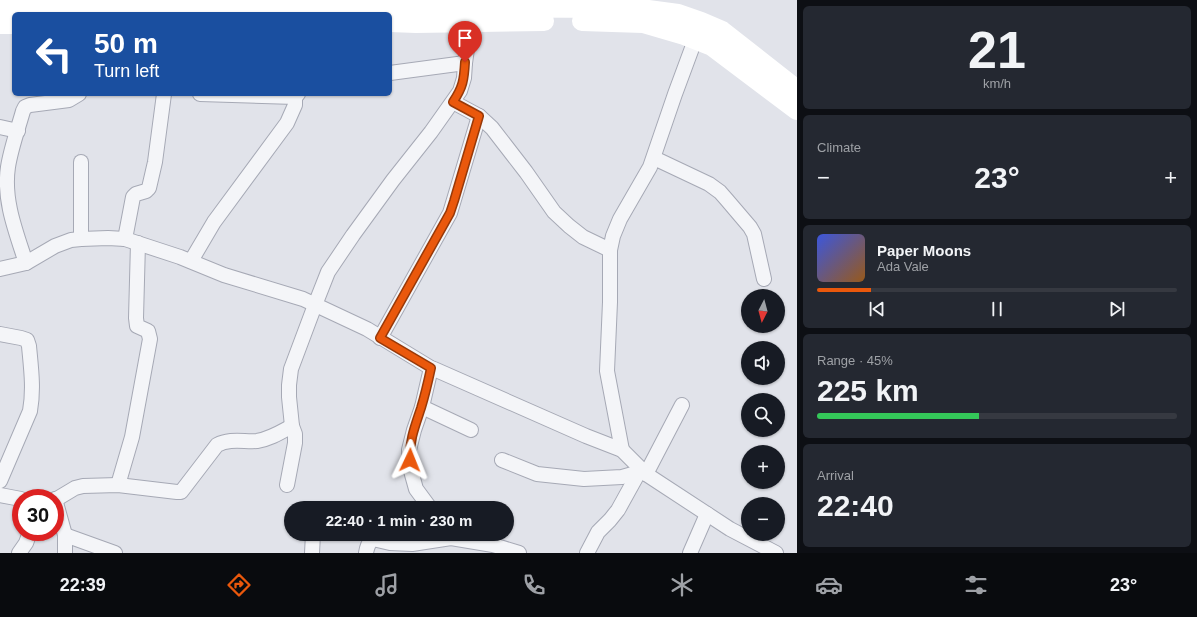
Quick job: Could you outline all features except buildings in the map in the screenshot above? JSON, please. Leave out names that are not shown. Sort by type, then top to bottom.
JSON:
[{"type":"street","points":[[0,6],[179,6],[472,10],[634,8],[678,14],[722,31],[797,90]]},
{"type":"street","points":[[287,485],[295,443],[289,397],[291,369],[315,305],[328,272],[353,235],[460,91],[464,78],[472,10]]},
{"type":"street","points":[[392,22],[416,23],[472,10],[590,21],[643,23],[684,35],[712,46],[797,110]]},
{"type":"street","points":[[0,24],[12,24]]},
{"type":"street","points":[[622,450],[607,371],[610,302],[610,250],[614,232],[620,219],[654,158],[661,132],[695,40]]},
{"type":"street","points":[[392,73],[465,62]]},
{"type":"street","points":[[26,263],[10,215],[7,190],[8,168],[23,110],[25,107],[30,105],[69,100],[76,96]]},
{"type":"street","points":[[118,484],[132,437],[150,339],[148,331],[137,326],[136,318],[132,241],[133,197],[149,188],[155,162],[164,96]]},
{"type":"street","points":[[191,261],[214,222],[287,123],[295,105],[297,96]]},
{"type":"street","points":[[453,102],[479,116],[492,128],[526,172],[554,212],[583,238],[610,250]]},
{"type":"street","points":[[380,338],[450,213],[479,116]]},
{"type":"street","points":[[0,127],[18,131]]},
{"type":"street","points":[[654,158],[709,184],[720,192],[750,227],[754,234],[764,279]]},
{"type":"street","points":[[81,162],[82,239]]},
{"type":"street","points":[[0,269],[26,263],[63,243],[82,239],[108,238],[132,241],[191,261],[224,275],[303,299],[367,329],[431,368],[586,436],[622,450],[638,465],[643,472],[730,529],[776,553]]},
{"type":"street","points":[[0,334],[27,340],[29,346],[32,386],[30,411],[0,481]]},
{"type":"street","points":[[425,501],[416,489],[411,471],[409,450],[422,407],[431,368]]},
{"type":"street","points":[[587,553],[598,532],[618,510],[643,472],[682,405]]},
{"type":"street","points":[[422,407],[471,430]]},
{"type":"street","points":[[64,494],[75,488],[83,486],[118,484],[181,492],[217,445],[222,442],[258,441],[274,436],[292,426]]},
{"type":"street","points":[[502,460],[537,474],[584,479],[622,477],[643,472]]},
{"type":"street","points":[[0,495],[12,497]]},
{"type":"street","points":[[690,553],[707,514]]},
{"type":"street","points":[[64,531],[65,553]]},
{"type":"street","points":[[65,535],[115,553]]},
{"type":"street","points":[[19,553],[27,541]]},
{"type":"street","points":[[312,553],[313,541]]},
{"type":"street","points":[[366,553],[369,541]]},
{"type":"street","points":[[382,541],[412,544],[426,541]]},
{"type":"street","points":[[474,541],[519,553]]},
{"type":"route","points":[[410,460],[409,450],[411,441],[422,407],[431,368],[380,338],[450,213],[454,201],[479,116],[453,102],[460,91],[464,78],[465,62]]}]
